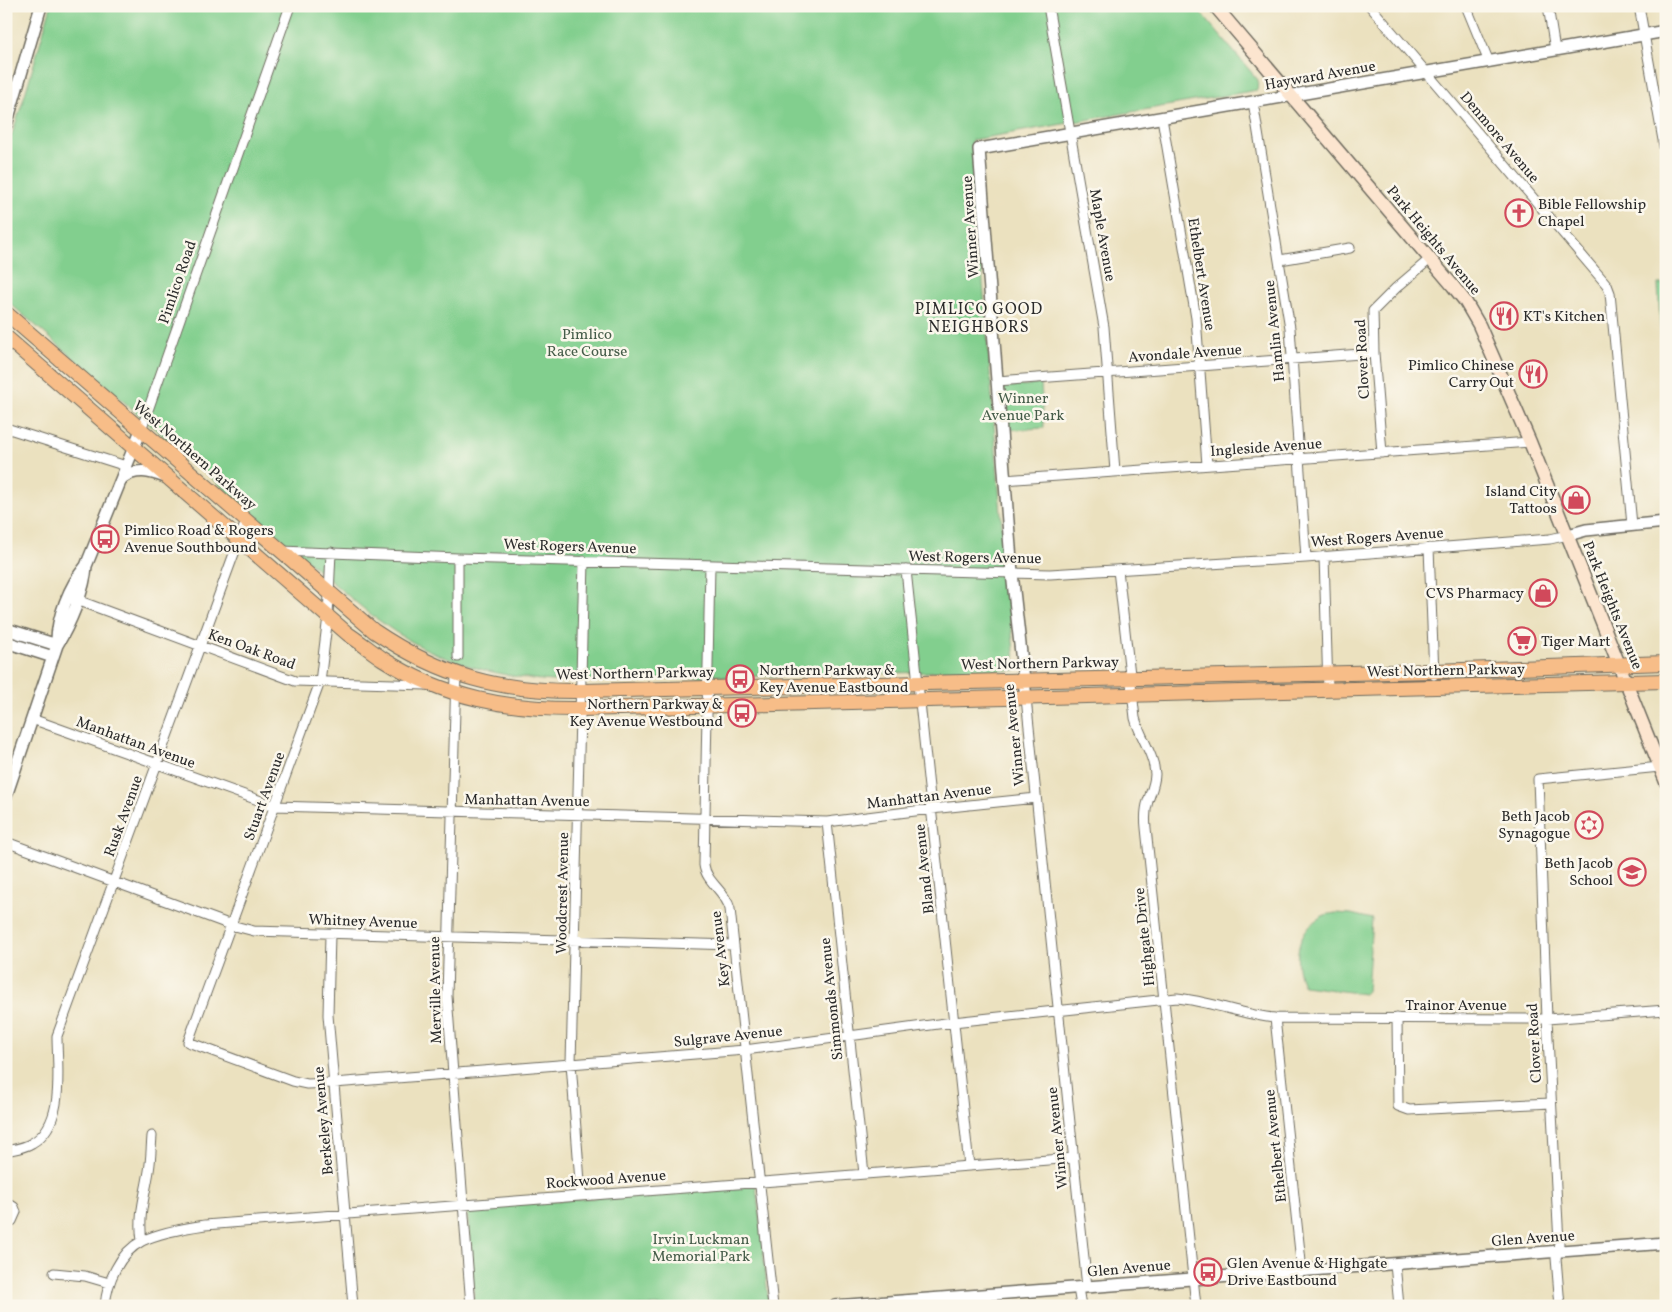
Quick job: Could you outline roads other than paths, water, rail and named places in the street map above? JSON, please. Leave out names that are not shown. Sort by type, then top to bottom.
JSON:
[{"type":"main road","name":"Park Heights Avenue","points":[[1216,6],[1465,301],[1476,319],[1530,442],[1664,776]]},
{"type":"main road","name":"West Northern Parkway","points":[[6,313],[374,632],[424,661],[482,682],[536,691],[582,691],[1666,663]]},
{"type":"main road","name":"West Northern Parkway","points":[[6,337],[348,634],[383,659],[435,685],[497,704],[534,708],[581,709],[1666,680]]},
{"type":"main road","points":[[1626,682],[1633,674],[1666,672]]},
{"type":"street","points":[[6,124],[41,6]]},
{"type":"street","name":"Pimlico Road","points":[[6,796],[55,651],[63,636],[72,602],[85,581],[86,566],[141,430],[290,6]]},
{"type":"street","name":"Maple Avenue","points":[[1048,6],[1102,315],[1114,471]]},
{"type":"street","name":"Denmore Avenue","points":[[1370,6],[1609,289],[1632,526]]},
{"type":"street","points":[[1466,6],[1488,62]]},
{"type":"street","points":[[1548,6],[1555,50]]},
{"type":"street","points":[[1639,6],[1666,157]]},
{"type":"street","name":"Hayward Avenue","points":[[979,149],[1666,31]]},
{"type":"street","name":"Hamlin Avenue","points":[[1253,102],[1288,311],[1306,558]]},
{"type":"street","name":"Ethelbert Avenue","points":[[1162,118],[1196,318],[1207,464]]},
{"type":"street","name":"Winner Avenue","points":[[979,149],[1012,573],[1074,1158],[1083,1287],[1080,1306]]},
{"type":"street","points":[[1280,260],[1350,248]]},
{"type":"street","name":"Clover Road","points":[[1382,452],[1372,317],[1374,308],[1430,259]]},
{"type":"street","name":"Avondale Avenue","points":[[997,381],[1374,353]]},
{"type":"street","points":[[6,428],[126,466]]},
{"type":"street","name":"Ingleside Avenue","points":[[1004,480],[1530,442]]},
{"type":"street","points":[[122,478],[132,472],[142,471],[160,475],[171,480]]},
{"type":"street","name":"Rusk Avenue","points":[[6,1151],[31,1144],[43,1134],[56,1109],[57,1036],[246,521]]},
{"type":"street","name":"West Rogers Avenue","points":[[280,551],[584,562],[1073,574],[1545,539],[1586,530],[1666,522]]},
{"type":"street","points":[[1429,548],[1435,687]]},
{"type":"street","name":"Stuart Avenue","points":[[188,1042],[320,682],[328,616],[331,552]]},
{"type":"street","points":[[1324,556],[1328,689]]},
{"type":"street","points":[[458,558],[458,657]]},
{"type":"street","name":"Woodcrest Avenue","points":[[581,1195],[571,1063],[584,562]]},
{"type":"street","name":"Key Avenue","points":[[710,565],[704,870],[729,904],[773,1306]]},
{"type":"street","name":"Bland Avenue","points":[[906,570],[968,1166]]},
{"type":"street","name":"Highgate Drive","points":[[1118,570],[1131,695],[1138,728],[1154,765],[1154,781],[1146,810],[1146,828],[1196,1306]]},
{"type":"street","name":"Ken Oak Road","points":[[72,602],[290,679],[320,682],[435,685]]},
{"type":"street","points":[[6,629],[55,651]]},
{"type":"street","points":[[6,642],[55,651]]},
{"type":"street","name":"Merville Avenue","points":[[456,674],[447,996],[471,1306]]},
{"type":"street","name":"Manhattan Avenue","points":[[32,719],[275,806],[827,822],[1036,798]]},
{"type":"street","name":"Clover Road","points":[[1560,1306],[1556,1258],[1558,1243],[1538,779],[1664,776]]},
{"type":"street","name":"Simmonds Avenue","points":[[827,822],[864,1174]]},
{"type":"street","name":"Whitney Avenue","points":[[6,842],[231,926],[254,932],[734,945]]},
{"type":"street","name":"Berkeley Avenue","points":[[330,934],[328,1015],[353,1306]]},
{"type":"street","name":"Sulgrave Avenue","points":[[188,1042],[300,1083],[334,1083],[744,1050],[954,1022],[1177,998],[1275,1018]]},
{"type":"street","name":"Trainor Avenue","points":[[1275,1018],[1547,1020],[1666,1010]]},
{"type":"street","name":"Ethelbert Avenue","points":[[1275,1018],[1302,1271]]},
{"type":"street","points":[[1397,1018],[1398,1106],[1409,1110],[1551,1103]]},
{"type":"street","points":[[105,1306],[109,1283],[119,1265],[126,1255],[142,1241],[141,1218],[149,1172],[152,1136]]},
{"type":"street","name":"Rockwood Avenue","points":[[142,1241],[167,1233],[206,1225],[1074,1158]]},
{"type":"street","points":[[6,1202],[14,1207],[16,1212],[12,1221],[6,1223]]},
{"type":"street","name":"Glen Avenue","points":[[835,1306],[977,1300],[1083,1287],[1666,1243]]},
{"type":"street","points":[[1395,1264],[1399,1306]]},
{"type":"street","points":[[54,1273],[85,1276],[109,1283]]},
{"type":"place","name":"Bible Fellowship Chapel","points":[[1519,213]]},
{"type":"place","name":"KT's Kitchen","points":[[1504,316]]},
{"type":"place","name":"Pimlico Chinese Carry Out","points":[[1533,374]]},
{"type":"place","name":"Island City Tattoos","points":[[1576,500]]},
{"type":"place","name":"Pimlico Road & Rogers Avenue Southbound","points":[[105,539]]},
{"type":"place","name":"CVS Pharmacy","points":[[1543,593]]},
{"type":"place","name":"Tiger Mart","points":[[1522,641]]},
{"type":"place","name":"Northern Parkway & Key Avenue Eastbound","points":[[740,679]]},
{"type":"place","name":"Northern Parkway & Key Avenue Westbound","points":[[742,713]]},
{"type":"place","name":"Beth Jacob Synagogue","points":[[1589,825]]},
{"type":"place","name":"Beth Jacob School","points":[[1632,872]]},
{"type":"place","name":"Glen Avenue & Highgate Drive Eastbound","points":[[1208,1272]]},
{"type":"district","name":"PIMLICO GOOD NEIGHBORS","points":[[979,317]]},
{"type":"park label","name":"Pimlico Race Course","points":[[587,342]]},
{"type":"park label","name":"Winner Avenue Park","points":[[1023,406]]},
{"type":"park label","name":"Irvin Luckman Memorial Park","points":[[701,1248]]}]
